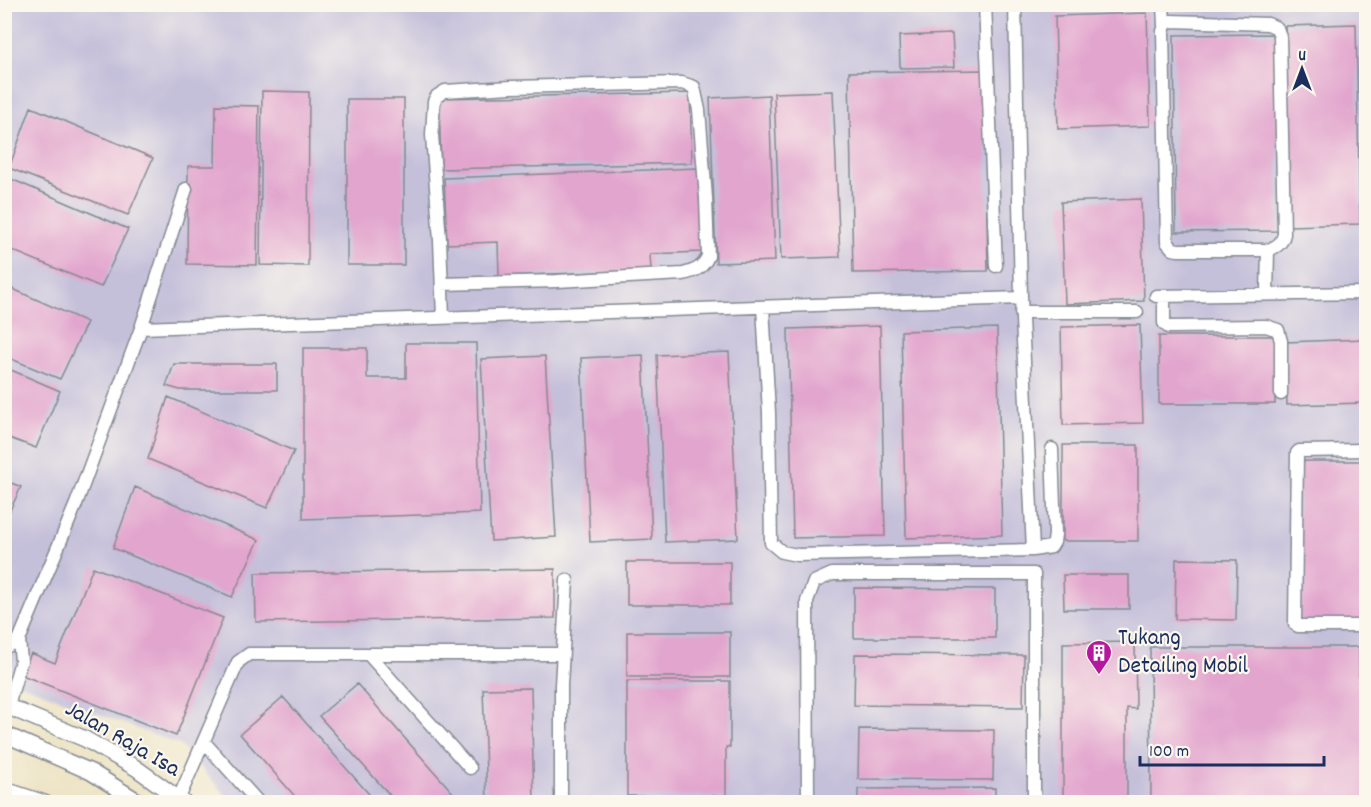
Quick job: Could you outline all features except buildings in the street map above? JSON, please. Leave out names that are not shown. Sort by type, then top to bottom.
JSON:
[{"type":"main road","name":"Jalan Raja Isa","points":[[6,708],[85,739],[136,768],[181,800]]},
{"type":"main road","name":"Jalan Raja Isa","points":[[4,734],[91,772],[139,802]]},
{"type":"lane","points":[[985,4],[996,266]]},
{"type":"lane","points":[[1015,4],[1021,312],[1033,550]]},
{"type":"lane","points":[[1163,4],[1167,242],[1173,249],[1178,250],[1268,250],[1281,243],[1284,234],[1280,37],[1277,28],[1268,24],[1176,21],[1168,22],[1164,26]]},
{"type":"lane","points":[[442,284],[683,274],[700,268],[708,256],[699,110],[694,87],[682,83],[511,87],[445,91],[440,94],[434,101],[432,135],[443,317]]},
{"type":"lane","points":[[6,708],[21,661],[19,640],[76,504],[141,328],[186,189]]},
{"type":"lane","points":[[1268,250],[1268,294]]},
{"type":"lane","points":[[1281,394],[1281,341],[1278,330],[1266,326],[1168,327],[1164,323],[1160,296],[1366,293]]},
{"type":"lane","points":[[141,328],[1021,298]]},
{"type":"lane","points":[[763,308],[769,413],[771,543],[782,552],[797,555],[1033,550],[1051,547],[1055,539],[1052,449]]},
{"type":"lane","points":[[1021,312],[1137,312]]},
{"type":"lane","points":[[1366,450],[1299,451],[1297,453],[1296,601],[1297,626],[1366,626]]},
{"type":"lane","points":[[808,802],[807,601],[814,582],[832,574],[1035,574],[1034,802]]},
{"type":"lane","points":[[561,802],[562,654],[567,580]]},
{"type":"lane","points":[[4,648],[19,640]]},
{"type":"lane","points":[[181,800],[238,662],[245,655],[562,654]]},
{"type":"lane","points":[[369,655],[470,768]]},
{"type":"lane","points":[[204,742],[258,802]]},
{"type":"lane","points":[[4,788],[46,802]]},
{"type":"shaded area","points":[[4,5],[1366,5],[1366,802],[232,802],[180,745],[5,678]]},
{"type":"place","name":"Tukang Detailing Mobil","points":[[1099,676]]}]
